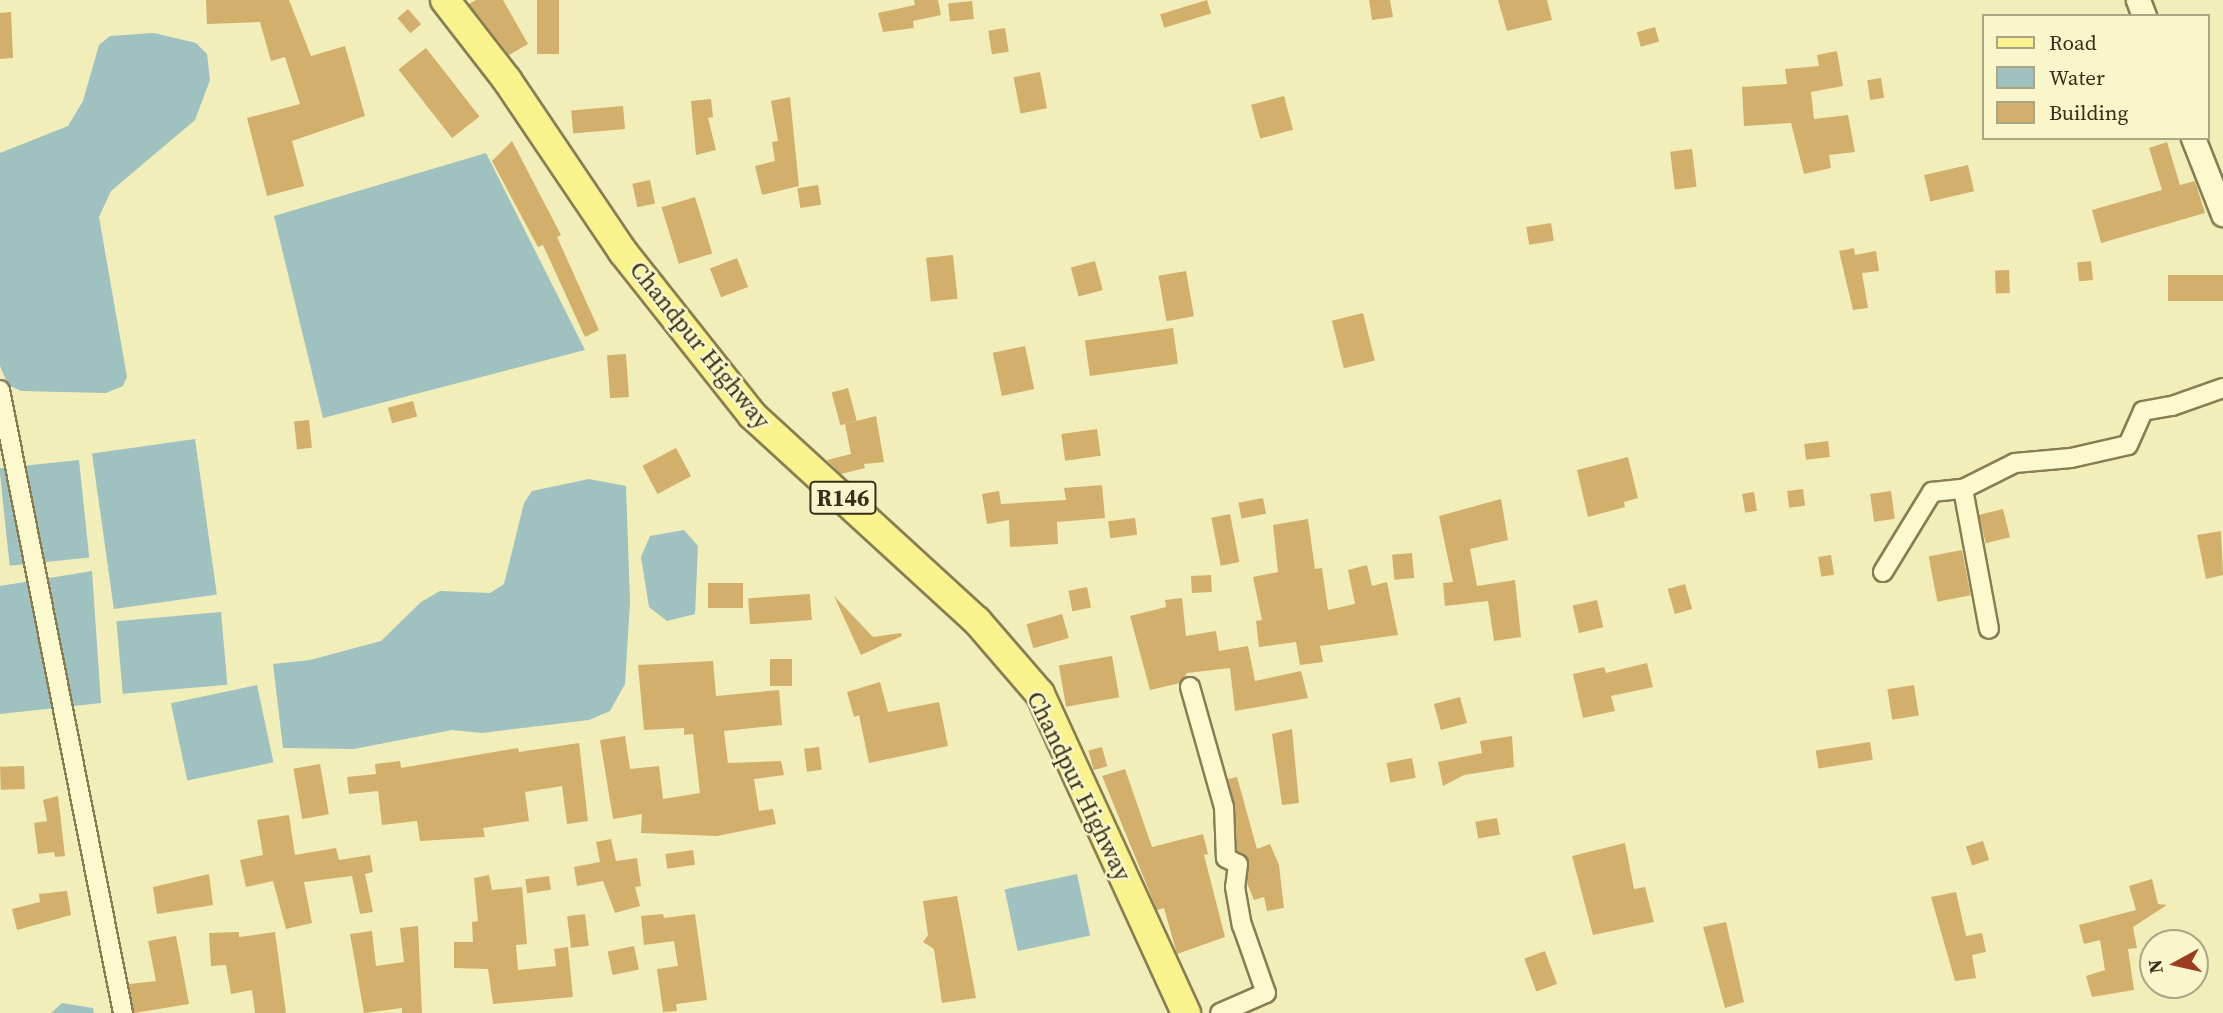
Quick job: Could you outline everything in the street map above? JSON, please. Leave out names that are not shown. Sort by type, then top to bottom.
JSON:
[{"type":"main road","name":"Chandpur Highway","points":[[450,3],[507,80],[623,252],[752,415],[977,621],[1040,694],[1186,1013]]},
{"type":"street","points":[[2194,140],[2223,214]]},
{"type":"street","points":[[1883,572],[1932,492],[1963,489],[2015,463],[2071,458],[2127,445],[2143,411],[2172,406],[2223,388]]},
{"type":"street","points":[[0,390],[123,1013]]},
{"type":"street","points":[[1963,489],[1989,629]]},
{"type":"street","points":[[1191,687],[1224,807],[1226,858],[1238,864],[1235,887],[1242,925],[1266,993],[1220,1013]]},
{"type":"water","points":[[154,33],[196,43],[207,54],[210,80],[195,120],[111,191],[99,217],[127,377],[123,386],[106,393],[21,391],[8,385],[0,366],[0,153],[68,126],[83,101],[99,45],[110,36]]},
{"type":"water","points":[[486,153],[585,350],[323,418],[274,216]]},
{"type":"water","points":[[195,439],[217,594],[114,609],[92,453]]},
{"type":"water","points":[[79,460],[89,557],[10,566],[0,468]]},
{"type":"water","points":[[589,479],[626,486],[630,602],[625,684],[610,711],[589,720],[482,733],[452,730],[354,749],[283,748],[273,664],[310,660],[381,641],[421,602],[440,591],[490,593],[504,584],[524,503],[532,491]]},
{"type":"water","points":[[684,530],[698,546],[695,614],[667,621],[649,607],[641,557],[650,536]]},
{"type":"water","points":[[92,571],[101,703],[0,714],[0,586]]},
{"type":"water","points":[[221,612],[227,685],[123,694],[116,621]]},
{"type":"water","points":[[257,685],[273,762],[187,781],[171,703]]},
{"type":"water","points":[[1077,874],[1090,936],[1018,951],[1005,889]]},
{"type":"water","points":[[62,1003],[93,1008],[94,1013],[51,1013]]},
{"type":"building","points":[[206,0],[289,0],[311,56],[345,46],[365,116],[292,141],[304,186],[267,196],[247,118],[300,104],[285,57],[271,61],[260,22],[207,24]]},
{"type":"building","points":[[476,0],[503,0],[528,44],[509,55],[469,4]]},
{"type":"building","points":[[537,0],[559,0],[559,54],[537,54]]},
{"type":"building","points":[[914,0],[938,0],[941,15],[913,21],[914,28],[883,32],[878,13],[915,5]]},
{"type":"building","points":[[1207,0],[1211,13],[1164,28],[1160,14]]},
{"type":"building","points":[[1369,0],[1390,0],[1393,17],[1372,20]]},
{"type":"building","points":[[1498,0],[1547,0],[1552,20],[1507,31]]},
{"type":"building","points":[[972,1],[974,19],[950,21],[948,4]]},
{"type":"building","points":[[408,9],[421,24],[411,33],[397,18]]},
{"type":"building","points":[[11,12],[13,58],[0,59],[0,13]]},
{"type":"building","points":[[1655,27],[1659,41],[1641,47],[1637,32]]},
{"type":"building","points":[[1005,28],[1009,52],[992,54],[988,31]]},
{"type":"building","points":[[426,48],[480,117],[452,138],[398,70]]},
{"type":"building","points":[[1837,51],[1843,86],[1811,92],[1814,119],[1848,115],[1855,152],[1829,155],[1831,168],[1804,174],[1791,123],[1744,126],[1742,87],[1787,84],[1785,69],[1819,66],[1817,55]]},
{"type":"building","points":[[1040,72],[1047,108],[1021,113],[1013,77]]},
{"type":"building","points":[[1881,78],[1884,98],[1870,100],[1867,80]]},
{"type":"building","points":[[1284,96],[1293,130],[1260,139],[1251,105]]},
{"type":"building","points":[[790,97],[799,186],[762,195],[755,166],[775,161],[772,142],[778,141],[771,101]]},
{"type":"building","points":[[711,99],[713,117],[708,118],[716,150],[696,155],[691,101]]},
{"type":"building","points":[[623,106],[625,129],[573,133],[571,111]]},
{"type":"building","points":[[512,141],[561,235],[557,237],[599,330],[585,337],[543,245],[538,247],[492,161]]},
{"type":"building","points":[[2167,142],[2180,185],[2195,181],[2205,213],[2101,243],[2092,210],[2162,190],[2149,148]]},
{"type":"building","points":[[1692,149],[1697,187],[1675,189],[1670,152]]},
{"type":"building","points":[[1968,165],[1974,191],[1930,201],[1924,175]]},
{"type":"building","points":[[650,180],[655,203],[637,207],[632,184]]},
{"type":"building","points":[[818,185],[821,205],[800,208],[797,188]]},
{"type":"building","points":[[695,197],[712,253],[679,264],[662,207]]},
{"type":"building","points":[[1551,223],[1554,241],[1529,245],[1526,227]]},
{"type":"building","points":[[1854,248],[1855,255],[1876,251],[1879,271],[1862,273],[1868,308],[1853,310],[1839,251]]},
{"type":"building","points":[[953,255],[958,299],[931,302],[926,258]]},
{"type":"building","points":[[737,258],[748,287],[721,297],[710,268]]},
{"type":"building","points":[[1095,261],[1103,290],[1079,296],[1071,267]]},
{"type":"building","points":[[2091,261],[2093,280],[2079,281],[2077,262]]},
{"type":"building","points":[[1995,270],[2009,270],[2010,293],[1996,293]]},
{"type":"building","points":[[1186,271],[1194,316],[1166,321],[1158,276]]},
{"type":"building","points":[[2168,275],[2223,275],[2223,301],[2168,301]]},
{"type":"building","points":[[1363,313],[1375,361],[1344,368],[1332,321]]},
{"type":"building","points":[[1173,328],[1178,364],[1090,376],[1085,340]]},
{"type":"building","points":[[1025,346],[1034,389],[1002,396],[993,353]]},
{"type":"building","points":[[626,354],[629,397],[610,398],[607,355]]},
{"type":"building","points":[[848,388],[857,421],[840,425],[832,392]]},
{"type":"building","points":[[413,401],[417,416],[392,423],[388,408]]},
{"type":"building","points":[[876,416],[884,462],[864,464],[865,468],[841,474],[827,460],[851,454],[845,424]]},
{"type":"building","points":[[309,420],[312,448],[297,449],[294,422]]},
{"type":"building","points":[[1097,429],[1101,456],[1065,461],[1061,434]]},
{"type":"building","points":[[1828,441],[1830,457],[1806,460],[1804,444]]},
{"type":"building","points":[[676,448],[691,476],[657,494],[642,466]]},
{"type":"building","points":[[1628,457],[1638,498],[1624,502],[1625,507],[1588,517],[1577,470]]},
{"type":"building","points":[[1102,485],[1105,518],[1057,522],[1058,544],[1010,547],[1009,520],[987,524],[982,494],[999,491],[1001,504],[1066,500],[1064,488]]},
{"type":"building","points":[[1803,489],[1805,506],[1789,508],[1787,491]]},
{"type":"building","points":[[1891,491],[1895,519],[1874,522],[1870,494]]},
{"type":"building","points":[[1754,492],[1757,511],[1745,513],[1742,494]]},
{"type":"building","points":[[1263,498],[1266,514],[1242,518],[1238,503]]},
{"type":"building","points":[[1501,499],[1508,540],[1470,549],[1477,586],[1515,580],[1521,637],[1494,641],[1488,601],[1445,606],[1443,583],[1453,582],[1439,516]]},
{"type":"building","points":[[2003,509],[2010,537],[1986,543],[1979,515]]},
{"type":"building","points":[[1230,514],[1239,562],[1221,566],[1211,518]]},
{"type":"building","points":[[1135,518],[1137,535],[1110,538],[1108,521]]},
{"type":"building","points":[[1308,519],[1315,569],[1322,568],[1328,610],[1355,604],[1348,570],[1367,565],[1372,586],[1387,582],[1398,635],[1320,646],[1323,662],[1300,665],[1296,642],[1259,647],[1256,621],[1262,620],[1253,577],[1278,572],[1273,525]]},
{"type":"building","points":[[2221,531],[2223,575],[2206,579],[2197,535]]},
{"type":"building","points":[[1962,550],[1971,595],[1937,602],[1929,556]]},
{"type":"building","points":[[1412,553],[1414,578],[1394,580],[1392,555]]},
{"type":"building","points":[[1831,555],[1834,575],[1821,577],[1818,557]]},
{"type":"building","points":[[1211,575],[1212,592],[1192,593],[1191,576]]},
{"type":"building","points":[[708,583],[743,583],[743,608],[708,608]]},
{"type":"building","points":[[1685,584],[1692,609],[1675,614],[1668,589]]},
{"type":"building","points":[[1087,587],[1091,608],[1072,611],[1068,591]]},
{"type":"building","points":[[810,594],[812,620],[750,624],[748,598]]},
{"type":"building","points":[[834,596],[873,637],[901,633],[902,636],[861,655]]},
{"type":"building","points":[[1182,598],[1186,636],[1216,631],[1219,651],[1248,646],[1255,681],[1301,671],[1308,698],[1235,711],[1230,668],[1187,673],[1180,683],[1150,690],[1130,616],[1166,607],[1165,600]]},
{"type":"building","points":[[1597,600],[1603,627],[1579,633],[1573,606]]},
{"type":"building","points":[[1062,614],[1069,638],[1033,648],[1026,624]]},
{"type":"building","points":[[1112,656],[1119,697],[1066,707],[1059,665]]},
{"type":"building","points":[[770,659],[792,659],[792,686],[770,686]]},
{"type":"building","points":[[713,661],[716,696],[779,690],[782,725],[724,731],[728,763],[781,761],[784,775],[754,779],[759,811],[773,809],[776,824],[717,836],[641,833],[642,814],[613,819],[600,740],[625,736],[630,769],[659,766],[663,799],[700,793],[693,734],[684,735],[684,728],[644,730],[638,665]]},
{"type":"building","points":[[1647,663],[1653,687],[1611,696],[1615,711],[1583,718],[1573,674],[1604,667],[1606,673]]},
{"type":"building","points":[[880,682],[888,712],[939,702],[948,746],[869,763],[859,715],[854,717],[847,692]]},
{"type":"building","points":[[1914,685],[1919,716],[1892,720],[1887,689]]},
{"type":"building","points":[[1460,697],[1467,723],[1441,730],[1434,704]]},
{"type":"building","points":[[1292,729],[1299,803],[1282,805],[1272,734]]},
{"type":"building","points":[[1512,736],[1514,767],[1464,775],[1443,786],[1438,762],[1482,753],[1480,741]]},
{"type":"building","points":[[1870,742],[1873,760],[1818,768],[1816,751]]},
{"type":"building","points":[[579,743],[588,821],[567,824],[562,786],[525,792],[529,821],[483,828],[485,837],[420,841],[417,821],[382,825],[378,791],[349,794],[347,777],[376,774],[375,764],[400,761],[401,768],[518,748],[519,752]]},
{"type":"building","points":[[819,747],[822,770],[807,772],[804,749]]},
{"type":"building","points":[[1102,747],[1107,766],[1094,770],[1088,751]]},
{"type":"building","points":[[1412,758],[1416,778],[1390,783],[1386,763]]},
{"type":"building","points":[[320,764],[329,814],[302,819],[293,769]]},
{"type":"building","points":[[24,766],[25,789],[1,790],[0,767]]},
{"type":"building","points":[[1125,769],[1152,847],[1203,834],[1208,854],[1204,855],[1225,937],[1177,954],[1164,908],[1157,910],[1102,776]]},
{"type":"building","points":[[1237,777],[1257,849],[1270,844],[1279,865],[1284,908],[1267,911],[1264,897],[1254,900],[1247,883],[1248,859],[1237,851],[1235,806],[1228,779]]},
{"type":"building","points":[[58,796],[65,856],[55,857],[54,852],[38,854],[34,823],[47,821],[43,800]]},
{"type":"building","points":[[289,815],[295,855],[336,848],[339,860],[370,855],[373,872],[365,874],[373,912],[360,914],[352,876],[304,882],[312,923],[286,929],[273,881],[246,887],[240,860],[263,855],[257,820]]},
{"type":"building","points":[[1497,818],[1500,835],[1478,839],[1475,822]]},
{"type":"building","points":[[611,839],[616,861],[637,858],[641,886],[635,887],[640,906],[615,913],[603,881],[577,886],[574,867],[600,862],[596,842]]},
{"type":"building","points":[[1983,841],[1989,860],[1972,866],[1966,847]]},
{"type":"building","points":[[1625,843],[1634,889],[1645,887],[1654,922],[1593,935],[1572,856]]},
{"type":"building","points":[[693,850],[695,865],[667,869],[665,854]]},
{"type":"building","points":[[209,874],[213,905],[157,914],[153,887]]},
{"type":"building","points":[[489,875],[492,890],[522,887],[527,944],[516,945],[518,970],[556,966],[554,949],[568,947],[573,997],[493,1004],[488,969],[454,968],[454,942],[473,942],[472,922],[478,921],[474,878]]},
{"type":"building","points":[[549,876],[551,890],[527,893],[525,879]]},
{"type":"building","points":[[2152,879],[2158,904],[2167,905],[2133,927],[2137,948],[2128,949],[2134,990],[2092,997],[2086,976],[2105,970],[2100,940],[2084,944],[2079,925],[2136,910],[2129,886]]},
{"type":"building","points":[[67,891],[71,915],[17,930],[12,909],[40,902],[39,894]]},
{"type":"building","points":[[1956,892],[1966,936],[1982,933],[1986,952],[1972,955],[1976,978],[1955,981],[1931,897]]},
{"type":"building","points":[[957,896],[976,998],[942,1003],[934,949],[923,942],[928,935],[923,901]]},
{"type":"building","points":[[585,914],[589,946],[571,948],[567,916]]},
{"type":"building","points":[[663,914],[664,918],[695,914],[707,1000],[676,1004],[677,1011],[663,1012],[657,969],[678,966],[674,941],[644,945],[641,916]]},
{"type":"building","points":[[1726,922],[1744,1002],[1725,1008],[1703,927]]},
{"type":"building","points":[[418,926],[422,1013],[402,1013],[402,1008],[364,1013],[350,934],[372,931],[376,966],[404,962],[400,928]]},
{"type":"building","points":[[239,932],[239,937],[275,932],[286,1013],[255,1013],[252,990],[231,994],[226,965],[211,966],[209,933]]},
{"type":"building","points":[[176,936],[189,1004],[134,1013],[129,984],[156,981],[148,941]]},
{"type":"building","points":[[634,946],[639,969],[613,975],[608,952]]},
{"type":"building","points":[[1545,951],[1557,984],[1536,991],[1524,959]]}]
